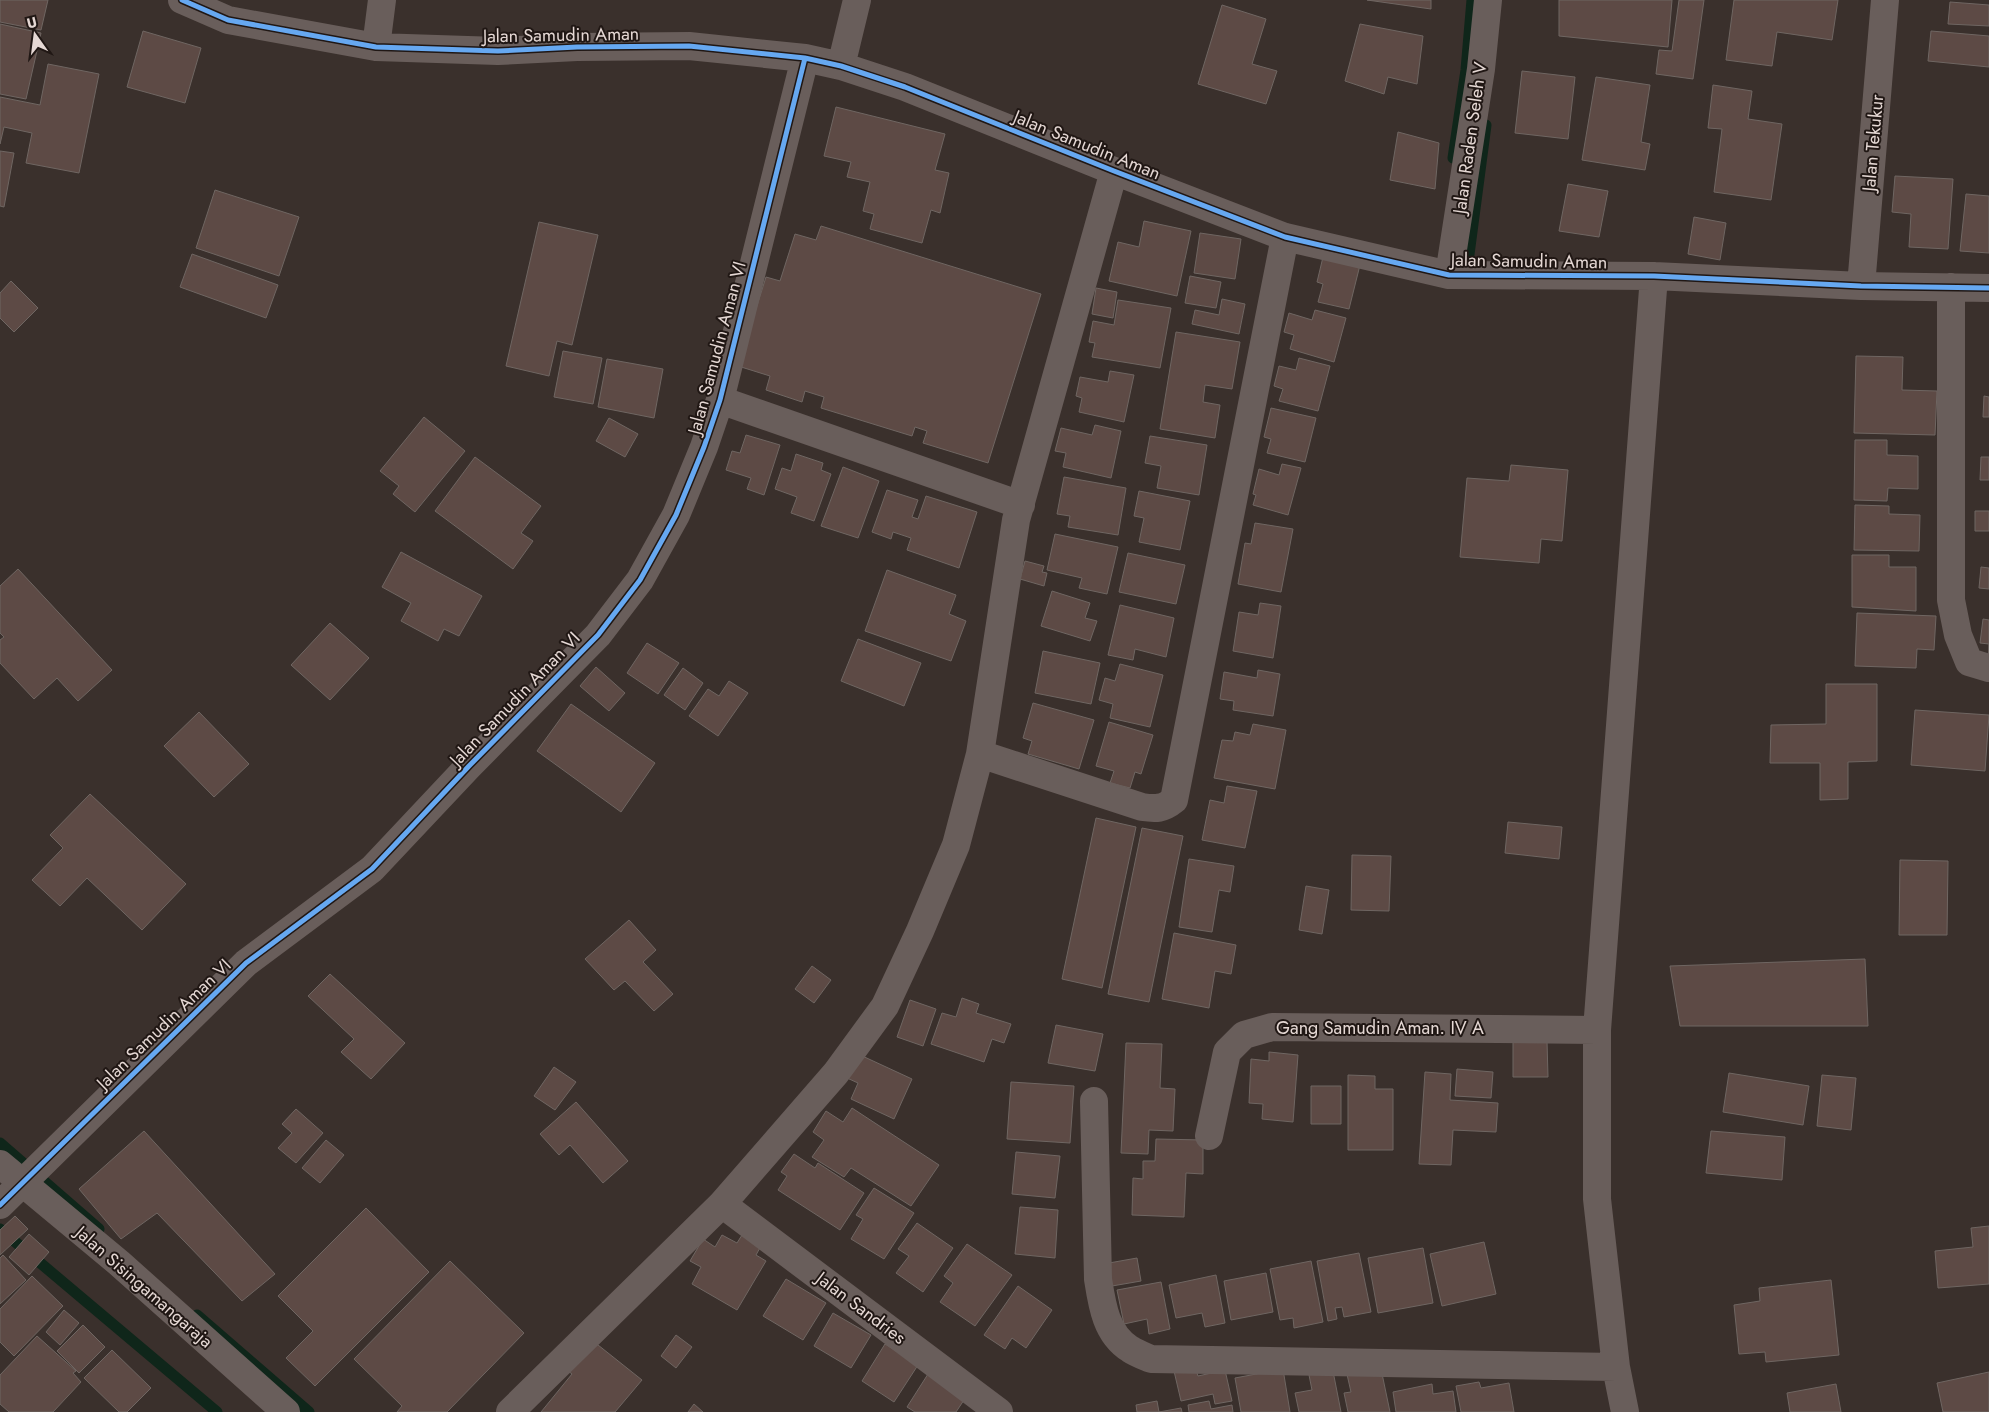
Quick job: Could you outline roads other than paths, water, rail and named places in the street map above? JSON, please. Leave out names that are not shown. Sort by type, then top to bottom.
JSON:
[{"type":"street","name":"Jalan Samudin Aman","points":[[182,0],[228,20],[376,47],[498,51],[690,46],[805,58],[841,66],[905,87],[1285,237],[1450,275],[1654,276],[1861,286],[1989,288]]},
{"type":"street","points":[[376,47],[382,0]]},
{"type":"street","points":[[841,66],[857,0]]},
{"type":"street","name":"Jalan Raden Seleh V","points":[[1450,275],[1481,69],[1488,0]]},
{"type":"street","name":"Jalan Tekukur","points":[[1861,286],[1885,0]]},
{"type":"street","name":"Jalan Samudin Aman VI","points":[[0,1205],[246,963],[372,869],[469,766],[598,635],[640,580],[676,515],[704,447],[720,400],[805,58]]},
{"type":"street","points":[[510,1412],[722,1204],[836,1072],[885,1006],[920,931],[956,845],[980,754],[1016,520],[1114,171]]},
{"type":"street","points":[[980,754],[1142,807],[1165,808],[1174,800],[1285,237]]},
{"type":"street","points":[[1625,1412],[1616,1367],[1597,1199],[1597,1030],[1654,276]]},
{"type":"street","points":[[1951,287],[1951,600],[1958,635],[1969,662],[1989,668]]},
{"type":"street","points":[[720,400],[1021,506]]},
{"type":"street","name":"Gang Samudin Aman. IV A","points":[[1209,1136],[1227,1052],[1244,1036],[1272,1027],[1597,1030]]},
{"type":"street","points":[[1094,1101],[1098,1279],[1102,1305],[1113,1335],[1129,1349],[1151,1359],[1616,1367]]},
{"type":"street","name":"Jalan Sisingamangaraja","points":[[0,1164],[119,1263],[286,1412]]},
{"type":"street","name":"Jalan Sandries","points":[[722,1204],[1000,1412]]},
{"type":"waterway","points":[[1453,158],[1466,70],[1472,0]]},
{"type":"waterway","points":[[1468,262],[1486,125]]},
{"type":"waterway","points":[[0,1143],[99,1229]]},
{"type":"waterway","points":[[0,1229],[217,1412]]},
{"type":"waterway","points":[[197,1315],[309,1412]]}]
